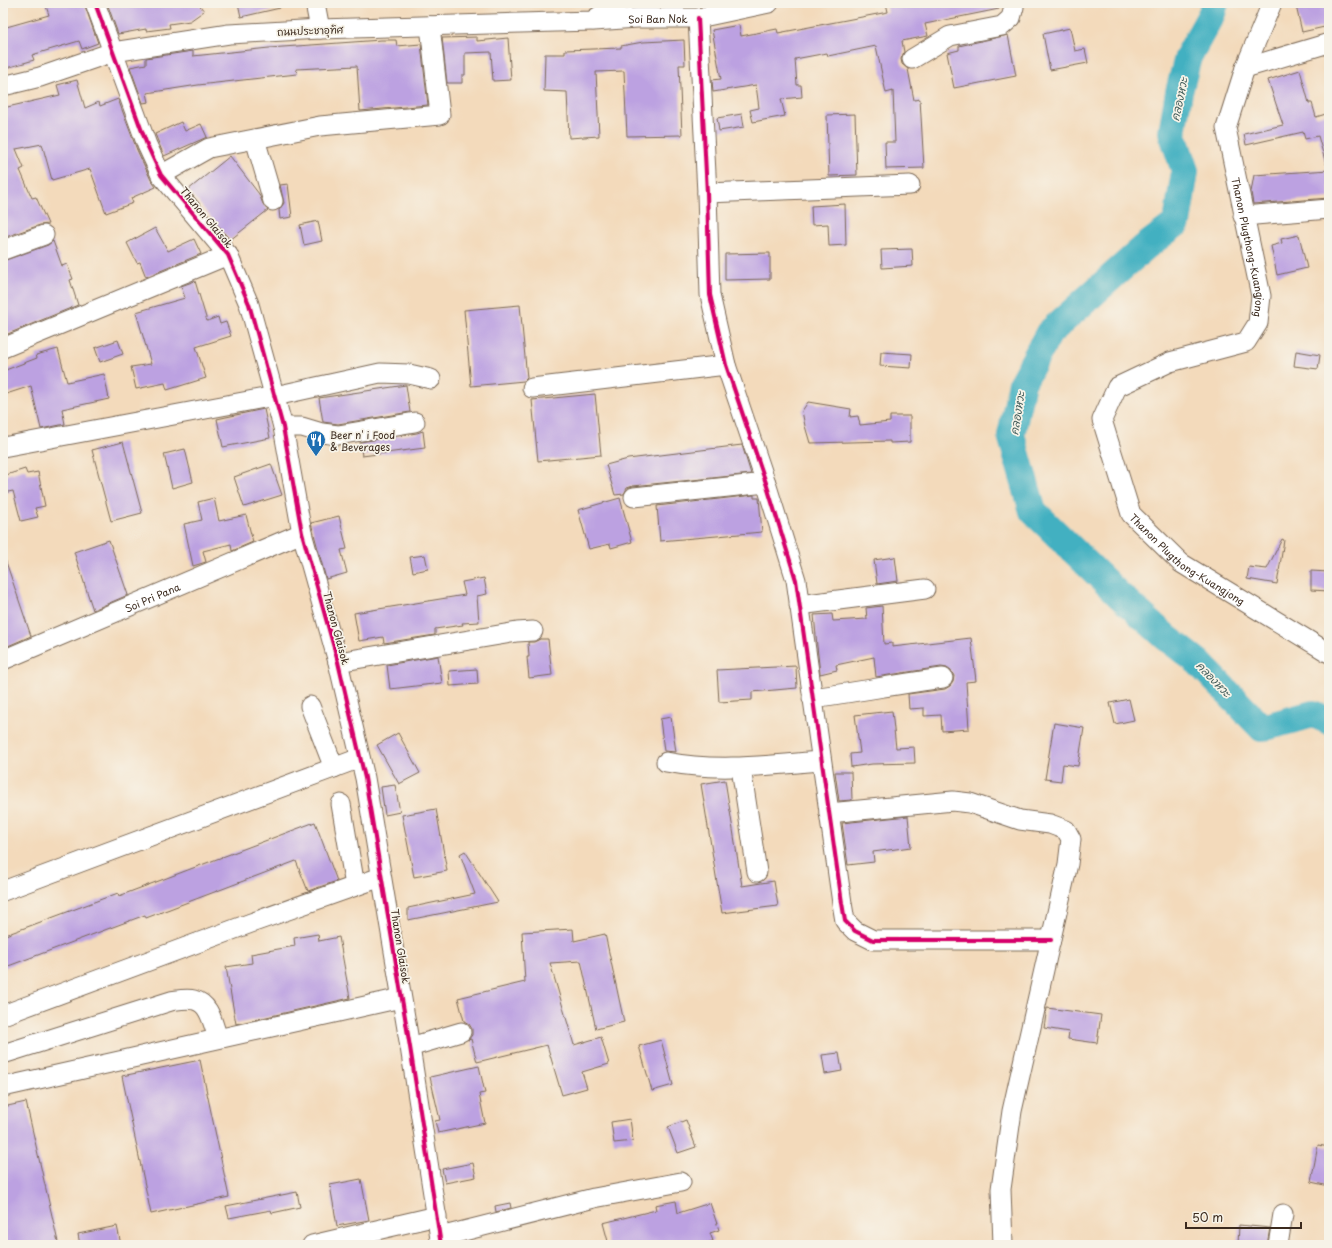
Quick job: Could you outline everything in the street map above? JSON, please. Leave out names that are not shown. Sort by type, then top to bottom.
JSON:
[{"type":"street","name":"Thanon Glaisok","points":[[95,3],[147,146],[161,175],[228,255],[250,304],[283,427],[302,533],[338,662],[365,778],[437,1216],[438,1242]]},
{"type":"street","points":[[315,3],[320,29]]},
{"type":"street","points":[[592,21],[618,3]]},
{"type":"street","name":"Soi Ban Nok","points":[[592,21],[637,18],[698,18],[769,3]]},
{"type":"street","points":[[912,59],[950,36],[1002,26],[1011,18],[1014,8],[1013,3]]},
{"type":"street","name":"Thanon Plugthong-Kuangjong","points":[[1272,3],[1245,68],[1226,128],[1243,216],[1261,296],[1258,323],[1246,342],[1170,362],[1117,387],[1102,420],[1131,514],[1181,563],[1329,654]]},
{"type":"street","points":[[698,18],[707,193],[710,295],[726,365],[794,570],[845,921],[855,931],[873,940],[1051,940]]},
{"type":"street","name":"ถนนประชาอุทิศ","points":[[3,86],[40,77],[113,52],[229,34],[320,29],[592,21]]},
{"type":"street","points":[[161,175],[209,148],[320,126],[440,115],[430,26]]},
{"type":"street","points":[[1245,68],[1329,43]]},
{"type":"street","points":[[255,139],[273,201]]},
{"type":"street","points":[[707,193],[910,185]]},
{"type":"street","points":[[1243,216],[1329,209]]},
{"type":"street","points":[[3,250],[44,235]]},
{"type":"street","points":[[3,348],[228,255]]},
{"type":"street","points":[[532,388],[726,365]]},
{"type":"street","points":[[3,447],[275,396],[380,373],[409,374],[431,379]]},
{"type":"street","points":[[283,427],[309,428],[322,433],[338,435],[415,422]]},
{"type":"street","points":[[634,497],[766,483]]},
{"type":"street","name":"Soi Pri Pana","points":[[3,660],[302,533]]},
{"type":"street","points":[[799,605],[925,589]]},
{"type":"street","points":[[338,662],[517,632],[533,631]]},
{"type":"street","points":[[812,698],[942,678]]},
{"type":"street","points":[[310,706],[334,768]]},
{"type":"street","points":[[3,891],[360,758]]},
{"type":"street","points":[[666,762],[684,765],[741,768],[821,761]]},
{"type":"street","points":[[741,768],[756,872]]},
{"type":"street","points":[[829,813],[953,801],[970,803],[1020,820],[1050,824],[1066,830],[1071,839],[1068,864],[1012,1110],[1000,1189],[1003,1245]]},
{"type":"street","points":[[341,804],[355,886]]},
{"type":"street","points":[[3,1015],[381,877]]},
{"type":"street","points":[[3,1087],[401,998]]},
{"type":"street","points":[[3,1054],[171,1001],[192,999],[200,1002],[206,1007],[218,1038]]},
{"type":"street","points":[[410,1047],[461,1032]]},
{"type":"street","points":[[438,1242],[594,1198],[682,1182]]},
{"type":"street","points":[[1278,1245],[1283,1214]]},
{"type":"street","points":[[312,1245],[437,1216]]},
{"type":"building","points":[[45,3],[84,3],[98,43],[82,49],[79,41],[32,55],[34,60],[3,69],[3,28],[49,15]]},
{"type":"building","points":[[107,3],[198,3],[204,11],[190,21],[169,24],[170,28],[146,31],[146,29],[118,34]]},
{"type":"building","points":[[238,3],[279,3],[280,8],[241,17]]},
{"type":"building","points":[[886,3],[999,3],[999,9],[925,24],[928,36],[902,41],[904,52],[901,59],[902,64],[908,69],[914,100],[920,99],[924,168],[886,169],[885,142],[895,142],[893,91],[886,93],[876,46],[828,56],[827,53],[795,59],[797,85],[801,85],[802,97],[781,99],[785,116],[753,122],[750,110],[759,108],[756,85],[713,92],[712,80],[721,79],[712,30],[739,25],[741,36],[777,29],[778,33],[888,12]]},
{"type":"building","points":[[1308,3],[1329,3],[1329,26],[1302,32],[1296,6]]},
{"type":"building","points":[[1070,28],[1075,51],[1085,49],[1088,63],[1050,70],[1043,34]]},
{"type":"building","points":[[1008,35],[1016,76],[954,88],[947,53],[959,50],[959,46]]},
{"type":"building","points":[[477,37],[477,41],[508,38],[511,80],[493,81],[491,52],[465,53],[465,75],[462,75],[462,83],[447,83],[442,38]]},
{"type":"building","points":[[396,40],[397,46],[421,44],[428,105],[360,111],[357,66],[296,69],[297,74],[198,85],[147,93],[149,102],[143,103],[130,67],[146,64],[146,58],[193,51],[193,56],[269,48]]},
{"type":"building","points":[[684,40],[685,65],[679,65],[682,135],[627,136],[624,71],[596,72],[599,136],[569,138],[567,92],[544,91],[545,54],[565,54],[565,50],[621,48],[621,46],[643,42]]},
{"type":"building","points":[[1300,70],[1309,103],[1312,103],[1316,117],[1329,113],[1329,164],[1326,164],[1318,136],[1305,139],[1303,132],[1246,145],[1244,134],[1283,125],[1268,80]]},
{"type":"building","points":[[77,80],[85,108],[99,102],[100,106],[118,99],[137,150],[151,180],[156,187],[131,198],[133,203],[106,213],[90,169],[52,180],[42,144],[16,149],[24,168],[20,170],[32,198],[36,197],[48,224],[40,225],[3,238],[3,108],[60,95],[57,85]]},
{"type":"building","points":[[742,114],[744,127],[719,131],[717,118]]},
{"type":"building","points":[[855,114],[857,175],[829,176],[827,115]]},
{"type":"building","points":[[181,122],[185,131],[201,124],[207,137],[164,156],[155,134]]},
{"type":"building","points":[[230,156],[259,194],[263,204],[268,210],[230,240],[188,190]]},
{"type":"building","points":[[1329,170],[1329,198],[1253,204],[1251,192],[1254,175]]},
{"type":"building","points":[[288,184],[292,217],[280,219],[279,210],[284,203],[280,185]]},
{"type":"building","points":[[845,204],[846,245],[829,246],[828,224],[812,225],[811,206]]},
{"type":"building","points":[[318,221],[322,241],[304,245],[300,225]]},
{"type":"building","points":[[155,228],[168,251],[194,239],[201,254],[146,277],[140,262],[137,263],[127,243]]},
{"type":"building","points":[[1299,235],[1307,268],[1277,275],[1271,246],[1282,243],[1281,239]]},
{"type":"building","points":[[53,241],[62,266],[67,264],[73,279],[70,280],[78,305],[3,336],[3,261],[48,245]]},
{"type":"building","points":[[912,249],[913,266],[882,268],[881,250]]},
{"type":"building","points":[[770,253],[770,279],[725,280],[725,254]]},
{"type":"building","points":[[195,281],[207,321],[218,317],[220,324],[226,322],[231,336],[196,347],[206,378],[167,390],[165,383],[136,389],[131,367],[151,364],[136,312],[185,298],[181,286]]},
{"type":"building","points":[[520,305],[527,378],[524,381],[471,386],[464,310]]},
{"type":"building","points":[[118,340],[123,354],[100,362],[95,348]]},
{"type":"building","points":[[58,349],[67,382],[104,374],[109,399],[62,409],[65,424],[41,429],[31,386],[3,395],[3,371],[37,358],[36,355]]},
{"type":"building","points":[[1296,351],[1320,355],[1318,369],[1294,366]]},
{"type":"building","points":[[881,352],[912,354],[911,368],[880,366]]},
{"type":"building","points":[[406,385],[410,412],[338,424],[323,422],[319,398]]},
{"type":"building","points":[[595,394],[601,455],[538,461],[532,400]]},
{"type":"building","points":[[808,402],[851,409],[850,417],[858,416],[860,425],[890,422],[890,416],[910,416],[910,442],[810,443],[802,411]]},
{"type":"building","points":[[264,409],[270,438],[223,447],[217,419]]},
{"type":"building","points":[[423,431],[425,448],[362,456],[360,442]]},
{"type":"building","points":[[123,442],[142,513],[111,521],[92,450]]},
{"type":"building","points":[[742,445],[751,474],[633,486],[627,488],[624,494],[615,495],[606,465],[628,459]]},
{"type":"building","points":[[185,449],[193,482],[172,488],[164,454]]},
{"type":"building","points":[[271,464],[282,495],[244,507],[234,477]]},
{"type":"building","points":[[25,469],[27,474],[38,472],[45,506],[35,508],[38,517],[21,521],[13,491],[3,493],[3,476]]},
{"type":"building","points":[[754,495],[754,498],[759,498],[762,532],[660,541],[657,506]]},
{"type":"building","points":[[214,498],[219,521],[246,515],[253,542],[232,551],[231,544],[203,551],[206,562],[193,566],[184,524],[202,520],[198,502]]},
{"type":"building","points":[[620,498],[632,542],[611,548],[610,544],[589,549],[578,510]]},
{"type":"building","points":[[339,516],[347,549],[341,550],[347,573],[326,579],[311,523]]},
{"type":"building","points":[[1282,539],[1284,540],[1277,584],[1247,579],[1249,567],[1267,569]]},
{"type":"building","points":[[109,540],[128,595],[93,610],[74,552]]},
{"type":"building","points":[[425,555],[428,569],[413,572],[410,557]]},
{"type":"building","points":[[895,557],[898,581],[877,584],[874,560]]},
{"type":"building","points":[[3,559],[5,559],[31,636],[8,646],[3,630]]},
{"type":"building","points":[[1311,571],[1329,572],[1329,591],[1311,590]]},
{"type":"building","points":[[484,578],[487,594],[477,596],[479,622],[462,623],[463,625],[435,629],[435,635],[384,643],[383,637],[359,641],[354,613],[465,595],[462,582]]},
{"type":"building","points":[[882,606],[884,644],[892,643],[892,647],[971,638],[976,681],[966,682],[969,729],[942,731],[941,715],[924,716],[924,708],[909,709],[908,694],[945,689],[950,686],[953,682],[954,676],[947,668],[941,667],[876,677],[874,657],[836,665],[837,670],[820,674],[814,615],[832,614],[833,621],[867,619],[866,608]]},
{"type":"building","points":[[540,639],[548,639],[552,675],[529,678],[527,657],[529,657],[528,642],[534,642]]},
{"type":"building","points":[[438,656],[442,683],[390,689],[387,665]]},
{"type":"building","points":[[796,666],[797,688],[752,692],[752,700],[719,702],[717,670]]},
{"type":"building","points":[[477,669],[478,684],[450,686],[449,671]]},
{"type":"building","points":[[1129,699],[1134,720],[1115,724],[1110,703]]},
{"type":"building","points":[[892,711],[896,748],[914,747],[915,763],[872,764],[851,767],[850,754],[860,753],[855,715]]},
{"type":"building","points":[[671,717],[676,752],[664,751],[660,719]]},
{"type":"building","points":[[1054,723],[1084,728],[1078,766],[1063,764],[1061,781],[1045,779]]},
{"type":"building","points":[[398,733],[420,773],[399,784],[377,745]]},
{"type":"building","points":[[835,772],[851,772],[852,800],[839,801]]},
{"type":"building","points":[[725,780],[742,886],[774,881],[778,906],[722,913],[701,784]]},
{"type":"building","points":[[395,785],[400,812],[385,815],[381,787]]},
{"type":"building","points":[[436,809],[447,871],[414,877],[402,815]]},
{"type":"building","points":[[908,816],[911,847],[873,852],[874,862],[848,865],[842,823]]},
{"type":"building","points":[[315,822],[337,881],[308,891],[296,861],[146,918],[145,915],[3,968],[3,936],[118,893],[119,896]]},
{"type":"building","points":[[465,851],[498,902],[408,920],[408,908],[475,894],[460,854]]},
{"type":"building","points":[[573,929],[574,941],[605,934],[624,1022],[596,1029],[581,961],[550,963],[574,1045],[601,1037],[609,1064],[582,1072],[587,1088],[562,1095],[547,1045],[477,1062],[471,1039],[468,1040],[472,1035],[472,1029],[469,1024],[464,1021],[458,998],[525,982],[522,932]]},
{"type":"building","points":[[318,934],[319,941],[339,937],[350,998],[236,1024],[226,967],[252,963],[251,954],[295,946],[294,938]]},
{"type":"building","points":[[1047,1008],[1101,1015],[1097,1043],[1068,1039],[1069,1032],[1044,1028]]},
{"type":"building","points":[[661,1040],[673,1085],[652,1091],[639,1046]]},
{"type":"building","points":[[839,1053],[842,1071],[825,1074],[822,1055]]},
{"type":"building","points":[[200,1060],[229,1197],[151,1214],[122,1076]]},
{"type":"building","points":[[479,1066],[485,1093],[479,1094],[485,1123],[438,1133],[435,1121],[440,1120],[430,1077]]},
{"type":"building","points":[[26,1102],[58,1242],[44,1245],[3,1245],[3,1107]]},
{"type":"building","points":[[630,1119],[633,1141],[614,1143],[611,1122]]},
{"type":"building","points":[[686,1120],[696,1147],[678,1153],[668,1127]]},
{"type":"building","points":[[1318,1145],[1329,1147],[1329,1186],[1311,1182]]},
{"type":"building","points":[[473,1163],[476,1177],[445,1183],[442,1169]]},
{"type":"building","points":[[361,1179],[369,1220],[337,1226],[330,1185]]},
{"type":"building","points":[[297,1192],[300,1207],[272,1213],[271,1210],[229,1218],[226,1206]]},
{"type":"building","points":[[676,1201],[678,1213],[710,1203],[719,1230],[710,1233],[713,1241],[701,1245],[609,1245],[603,1223],[656,1210],[655,1205]]},
{"type":"building","points":[[510,1203],[511,1208],[496,1212],[495,1206]]},
{"type":"building","points":[[1239,1225],[1270,1228],[1267,1245],[1238,1245]]},
{"type":"building","points":[[117,1226],[121,1245],[80,1245],[78,1234]]},
{"type":"waterway","name":"คลองหวะ","points":[[1215,3],[1212,13],[1188,57],[1179,92],[1172,132],[1185,171],[1177,223],[1145,247],[1049,333],[1022,383],[1011,435],[1033,511],[1119,595],[1167,638],[1198,662],[1262,728],[1313,714],[1329,721]]},
{"type":"cycle path","points":[[95,3],[147,145],[161,175],[228,255],[249,304],[283,427],[302,533],[338,662],[365,778],[410,1047],[441,1245]]},
{"type":"cycle path","points":[[698,18],[707,193],[710,295],[726,365],[766,483],[796,580],[845,921],[855,931],[873,940],[1051,940]]},
{"type":"place","name":"Beer n' i Food & Beverages","points":[[316,457]]}]
